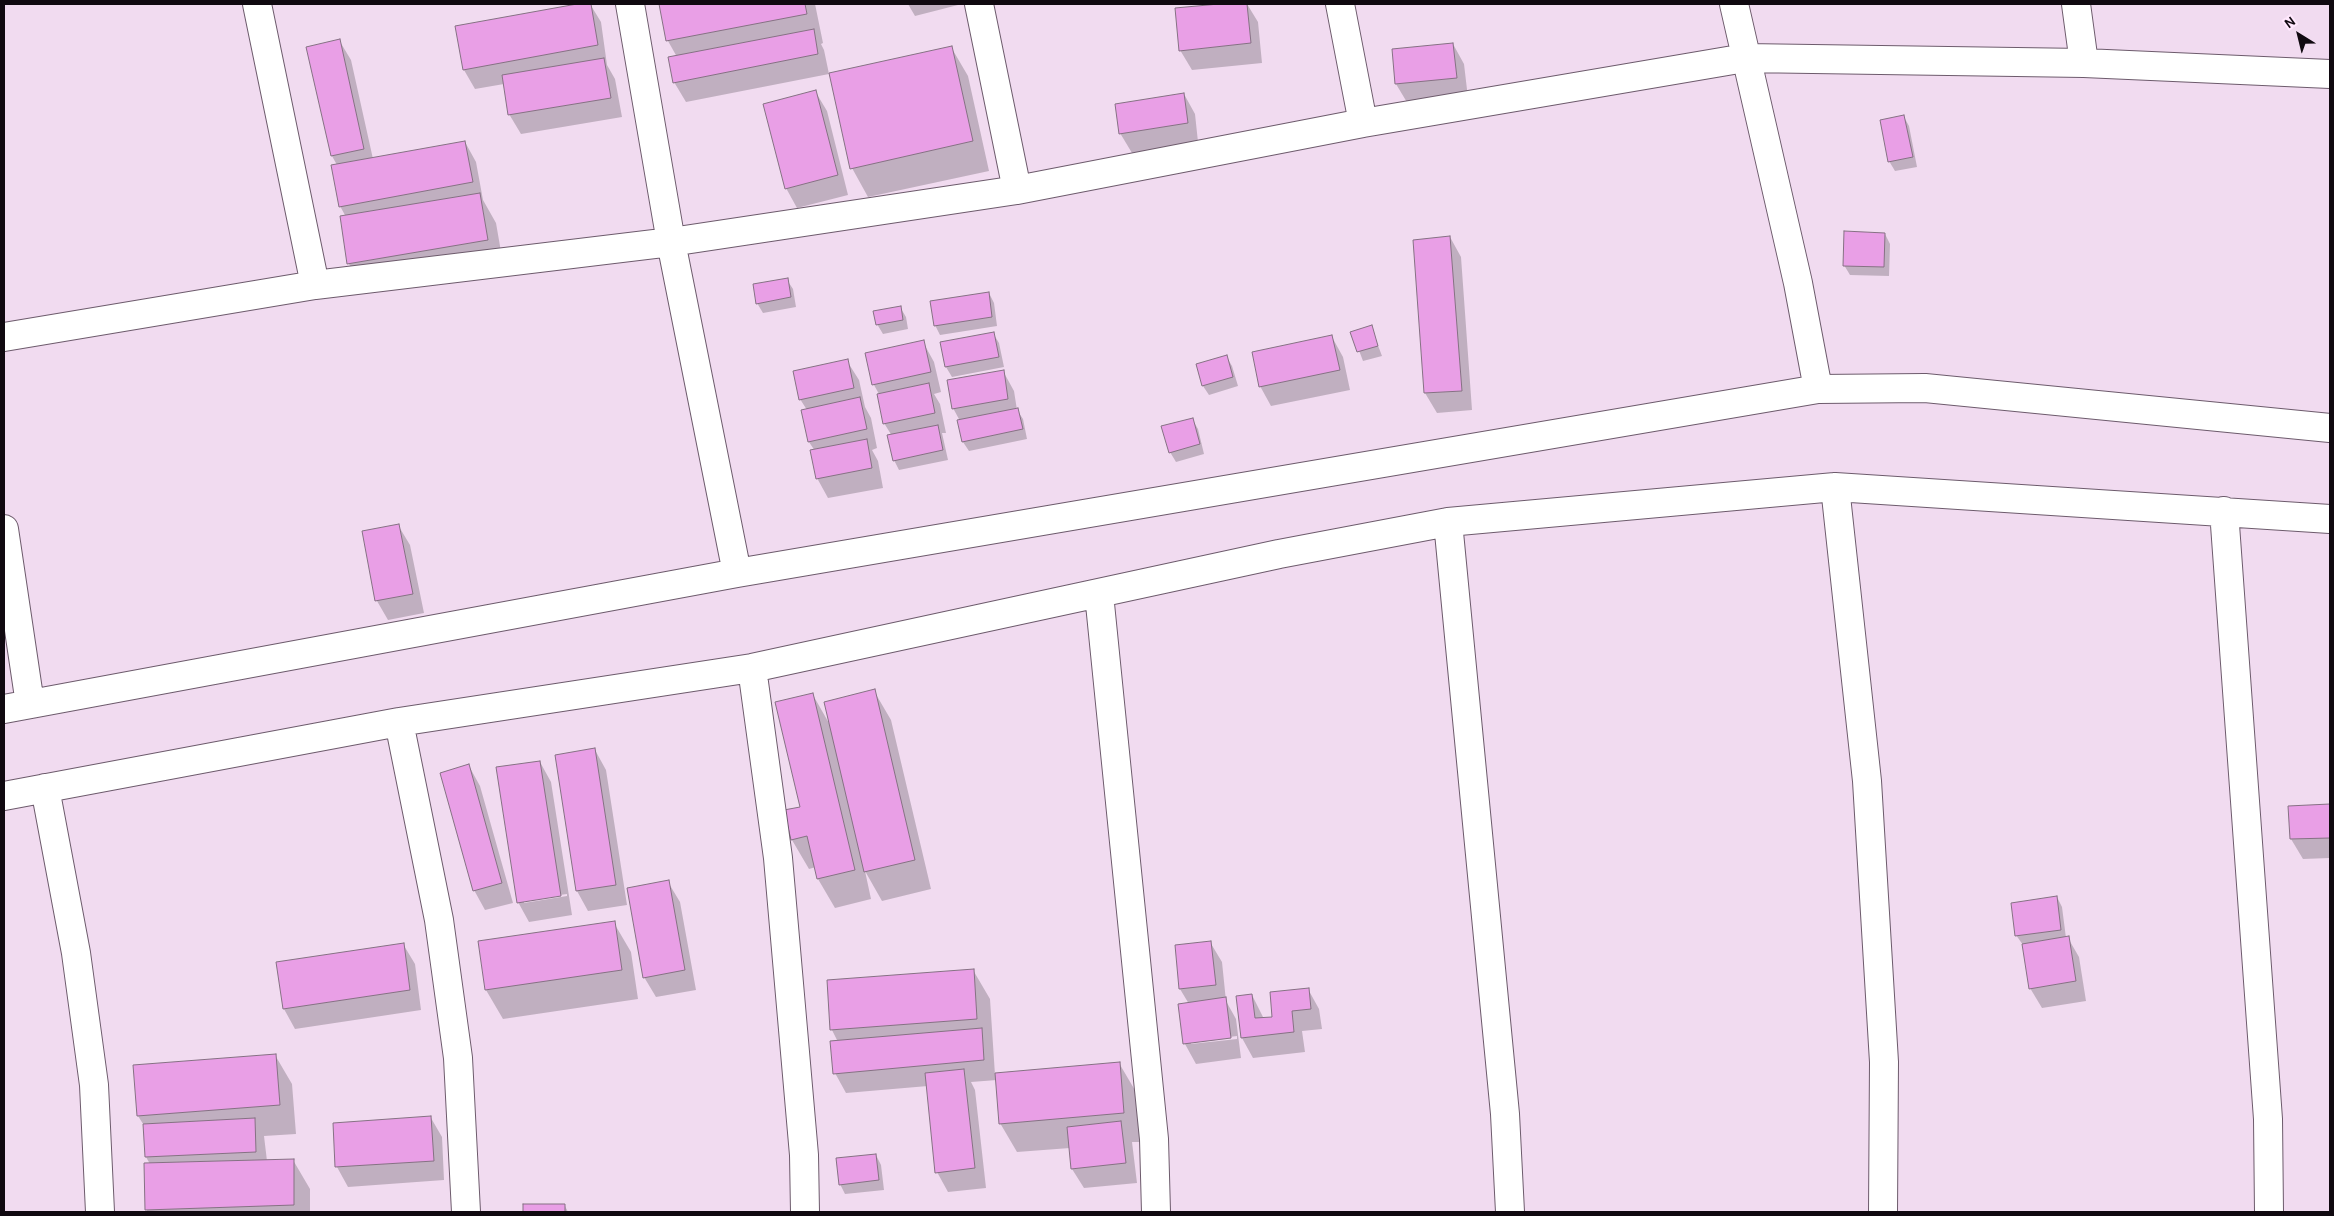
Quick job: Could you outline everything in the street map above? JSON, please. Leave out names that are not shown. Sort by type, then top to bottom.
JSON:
[{"type":"street","points":[[258,4],[315,285]]},
{"type":"street","points":[[630,4],[671,242],[737,573]]},
{"type":"street","points":[[979,4],[1017,190]]},
{"type":"street","points":[[1340,4],[1363,123]]},
{"type":"street","points":[[1734,4],[1798,283],[1818,389]]},
{"type":"street","points":[[2076,4],[2084,63]]},
{"type":"street","points":[[4,337],[315,285],[671,242],[1017,190],[1363,123],[1745,58],[2084,63],[2330,74]]},
{"type":"street","points":[[4,709],[737,573],[1818,389],[1925,388],[2330,428]]},
{"type":"street","points":[[1835,487],[1867,781],[1884,1062],[1883,1212]]},
{"type":"street","points":[[4,796],[399,722],[752,668],[1280,554],[1448,522],[1636,503],[1835,487],[2330,519]]},
{"type":"street","points":[[2224,511],[2268,1119],[2269,1212]]},
{"type":"street","points":[[1448,522],[1504,1104],[1510,1212]]},
{"type":"street","points":[[4,529],[30,704]]},
{"type":"street","points":[[1099,594],[1154,1139],[1156,1212]]},
{"type":"street","points":[[752,668],[778,858],[804,1155],[805,1212]]},
{"type":"street","points":[[399,722],[439,920],[458,1058],[466,1212]]},
{"type":"street","points":[[45,788],[76,953],[94,1084],[100,1212]]},
{"type":"building","points":[[577,4],[591,4],[598,45],[463,70],[455,26]]},
{"type":"building","points":[[659,4],[805,4],[807,14],[666,41]]},
{"type":"building","points":[[1219,4],[1247,4],[1251,43],[1179,51],[1175,8]]},
{"type":"building","points":[[814,29],[818,54],[673,83],[668,57]]},
{"type":"building","points":[[340,39],[364,149],[331,156],[306,47]]},
{"type":"building","points":[[1453,43],[1457,78],[1395,84],[1392,49]]},
{"type":"building","points":[[952,46],[973,141],[850,169],[829,73]]},
{"type":"building","points":[[604,58],[611,98],[508,115],[502,75]]},
{"type":"building","points":[[816,90],[838,175],[785,189],[763,104]]},
{"type":"building","points":[[1184,93],[1188,123],[1119,134],[1115,104]]},
{"type":"building","points":[[1904,115],[1913,157],[1888,162],[1880,120]]},
{"type":"building","points":[[465,141],[473,182],[339,207],[331,165]]},
{"type":"building","points":[[480,193],[488,240],[347,264],[340,216]]},
{"type":"building","points":[[1844,231],[1885,233],[1884,267],[1843,266]]},
{"type":"building","points":[[1450,236],[1462,391],[1424,393],[1413,240]]},
{"type":"building","points":[[788,278],[791,297],[756,304],[753,284]]},
{"type":"building","points":[[989,292],[992,317],[934,326],[930,301]]},
{"type":"building","points":[[901,306],[903,320],[876,325],[873,311]]},
{"type":"building","points":[[1372,325],[1378,346],[1357,352],[1350,332]]},
{"type":"building","points":[[994,332],[999,357],[945,367],[940,342]]},
{"type":"building","points":[[1332,335],[1340,370],[1259,387],[1252,352]]},
{"type":"building","points":[[924,340],[931,372],[872,385],[865,353]]},
{"type":"building","points":[[1227,355],[1233,377],[1202,386],[1196,364]]},
{"type":"building","points":[[848,359],[854,388],[799,400],[793,371]]},
{"type":"building","points":[[1004,370],[1008,399],[952,409],[947,380]]},
{"type":"building","points":[[929,383],[935,413],[883,424],[877,394]]},
{"type":"building","points":[[860,397],[867,429],[808,442],[801,410]]},
{"type":"building","points":[[1018,408],[1023,429],[962,442],[957,420]]},
{"type":"building","points":[[1193,418],[1200,444],[1169,453],[1161,426]]},
{"type":"building","points":[[938,425],[943,450],[893,461],[887,435]]},
{"type":"building","points":[[867,439],[872,468],[816,479],[810,450]]},
{"type":"building","points":[[399,524],[413,594],[375,601],[362,531]]},
{"type":"building","points":[[875,689],[915,860],[864,872],[824,702]]},
{"type":"building","points":[[813,693],[855,870],[817,879],[807,836],[791,840],[784,810],[800,807],[775,702]]},
{"type":"building","points":[[595,748],[616,885],[576,891],[555,755]]},
{"type":"building","points":[[540,761],[561,896],[517,903],[496,767]]},
{"type":"building","points":[[469,764],[502,883],[473,891],[440,773]]},
{"type":"building","points":[[2330,804],[2330,838],[2290,839],[2288,806]]},
{"type":"building","points":[[669,880],[685,970],[643,978],[627,888]]},
{"type":"building","points":[[2057,896],[2061,930],[2015,936],[2011,903]]},
{"type":"building","points":[[615,921],[622,970],[485,990],[478,941]]},
{"type":"building","points":[[2069,936],[2076,981],[2029,989],[2022,944]]},
{"type":"building","points":[[1211,941],[1216,985],[1179,989],[1175,945]]},
{"type":"building","points":[[404,943],[410,990],[283,1009],[276,962]]},
{"type":"building","points":[[974,969],[977,1019],[830,1030],[827,980]]},
{"type":"building","points":[[1309,988],[1311,1009],[1292,1011],[1294,1032],[1241,1038],[1236,996],[1252,994],[1255,1018],[1272,1017],[1270,992]]},
{"type":"building","points":[[1226,997],[1231,1038],[1183,1044],[1178,1004]]},
{"type":"building","points":[[982,1028],[984,1060],[833,1074],[830,1041]]},
{"type":"building","points":[[276,1054],[280,1105],[137,1116],[133,1065]]},
{"type":"building","points":[[1120,1062],[1124,1113],[999,1124],[995,1073]]},
{"type":"building","points":[[964,1069],[975,1168],[935,1173],[925,1073]]},
{"type":"building","points":[[431,1116],[434,1161],[335,1167],[333,1123]]},
{"type":"building","points":[[255,1118],[256,1152],[145,1157],[143,1124]]},
{"type":"building","points":[[1121,1121],[1126,1163],[1071,1169],[1067,1127]]},
{"type":"building","points":[[876,1154],[879,1180],[839,1185],[836,1158]]},
{"type":"building","points":[[294,1159],[294,1205],[145,1210],[144,1163]]},
{"type":"building","points":[[523,1204],[565,1204],[565,1212],[523,1212]]}]
